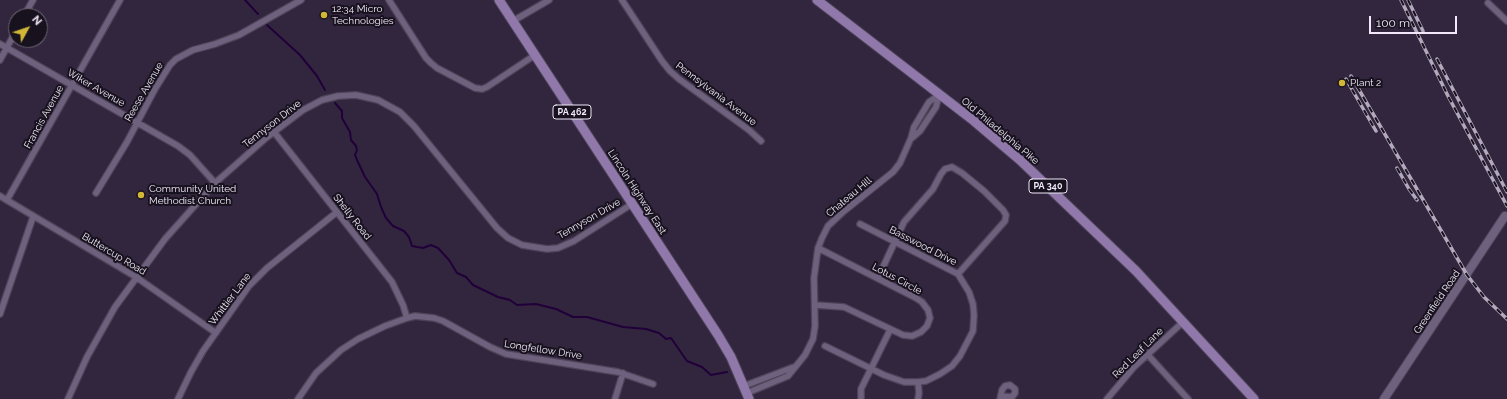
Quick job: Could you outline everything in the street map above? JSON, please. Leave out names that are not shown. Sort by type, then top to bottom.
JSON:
[{"type":"main road","name":"Lincoln Highway East","points":[[500,0],[718,335],[731,357],[747,393]]},
{"type":"main road","name":"Old Philadelphia Pike","points":[[817,0],[980,126],[1020,160],[1136,271],[1254,399]]},
{"type":"main road","name":"Greenfield Road","points":[[1384,399],[1505,216]]},
{"type":"street","name":"Francis Avenue","points":[[7,200],[120,0]]},
{"type":"street","name":"Reese Avenue","points":[[96,193],[168,69],[178,57],[193,50],[239,35],[301,0]]},
{"type":"street","points":[[389,0],[431,63],[475,88],[482,89],[486,87],[535,55]]},
{"type":"street","points":[[513,21],[549,0]]},
{"type":"street","name":"Pennsylvania Avenue","points":[[622,0],[662,61],[670,70],[679,79],[749,130],[761,141]]},
{"type":"street","points":[[1488,3],[1507,21]]},
{"type":"street","name":"Wiker Avenue","points":[[0,44],[72,84],[187,152],[215,183]]},
{"type":"street","points":[[0,60],[7,48]]},
{"type":"street","name":"Tennyson Drive","points":[[68,399],[93,345],[115,307],[165,238],[215,183],[274,132],[303,110],[322,100],[356,95],[372,98],[385,103],[400,112],[414,126],[497,228],[513,241],[530,247],[546,249],[558,248],[632,204]]},
{"type":"street","name":"Chateau Hill","points":[[747,393],[794,367],[805,354],[813,339],[815,326],[814,278],[818,248],[828,226],[893,172],[900,163],[914,127],[929,102],[939,95]]},
{"type":"street","name":"Shelly Road","points":[[274,132],[392,282],[403,305],[407,318]]},
{"type":"street","points":[[878,278],[904,222],[932,189],[945,169],[952,167],[962,172],[984,191],[1006,215],[1005,220],[958,274]]},
{"type":"street","name":"Buttercup Road","points":[[0,196],[136,277],[216,333]]},
{"type":"street","name":"Whittier Lane","points":[[178,399],[191,372],[216,333],[256,278],[337,212]]},
{"type":"street","points":[[0,314],[33,216]]},
{"type":"street","name":"Basswood Drive","points":[[826,346],[871,369],[904,382],[918,382],[926,381],[952,366],[960,356],[973,331],[973,304],[969,292],[958,274],[860,224]]},
{"type":"street","name":"Lotus Circle","points":[[815,305],[844,308],[903,335],[912,336],[921,332],[927,326],[930,318],[928,310],[922,302],[916,298],[818,248]]},
{"type":"street","name":"Longfellow Drive","points":[[298,399],[316,373],[341,350],[358,339],[407,318],[420,316],[443,321],[490,347],[506,354],[595,367],[623,373],[654,384]]},
{"type":"street","name":"Red Leaf Lane","points":[[1108,399],[1125,377],[1183,322]]},
{"type":"street","points":[[861,399],[861,389],[890,330]]},
{"type":"street","points":[[1148,355],[1188,399]]},
{"type":"street","points":[[615,399],[623,373]]},
{"type":"street","points":[[918,382],[918,399]]},
{"type":"waterway","points":[[245,0],[258,14]]},
{"type":"waterway","points":[[267,25],[300,55],[317,76],[325,90]]},
{"type":"waterway","points":[[335,103],[342,111],[342,118],[350,132],[351,140],[356,146],[357,150],[355,155],[357,160],[365,177],[377,194],[386,218],[393,226],[404,231],[409,237],[412,246],[423,248],[431,245],[438,248],[449,260],[457,273],[466,277],[473,285],[498,297],[510,300],[517,305],[536,304],[556,309],[573,317],[587,317],[623,327],[646,329],[659,333],[666,339],[671,338],[687,361],[702,367],[711,375],[727,372]]},
{"type":"railway","points":[[1401,0],[1448,96],[1507,206]]},
{"type":"railway","points":[[1408,0],[1423,31]]},
{"type":"railway","points":[[1437,59],[1507,192]]},
{"type":"railway","points":[[1351,76],[1467,275],[1484,297],[1507,319]]},
{"type":"railway","points":[[1346,79],[1376,131]]},
{"type":"railway","points":[[1397,168],[1417,200]]},
{"type":"place","name":"12:34 Micro Technologies","points":[[324,15]]},
{"type":"place","name":"Plant 2","points":[[1342,83]]},
{"type":"place","name":"Community United Methodist Church","points":[[141,195]]}]
